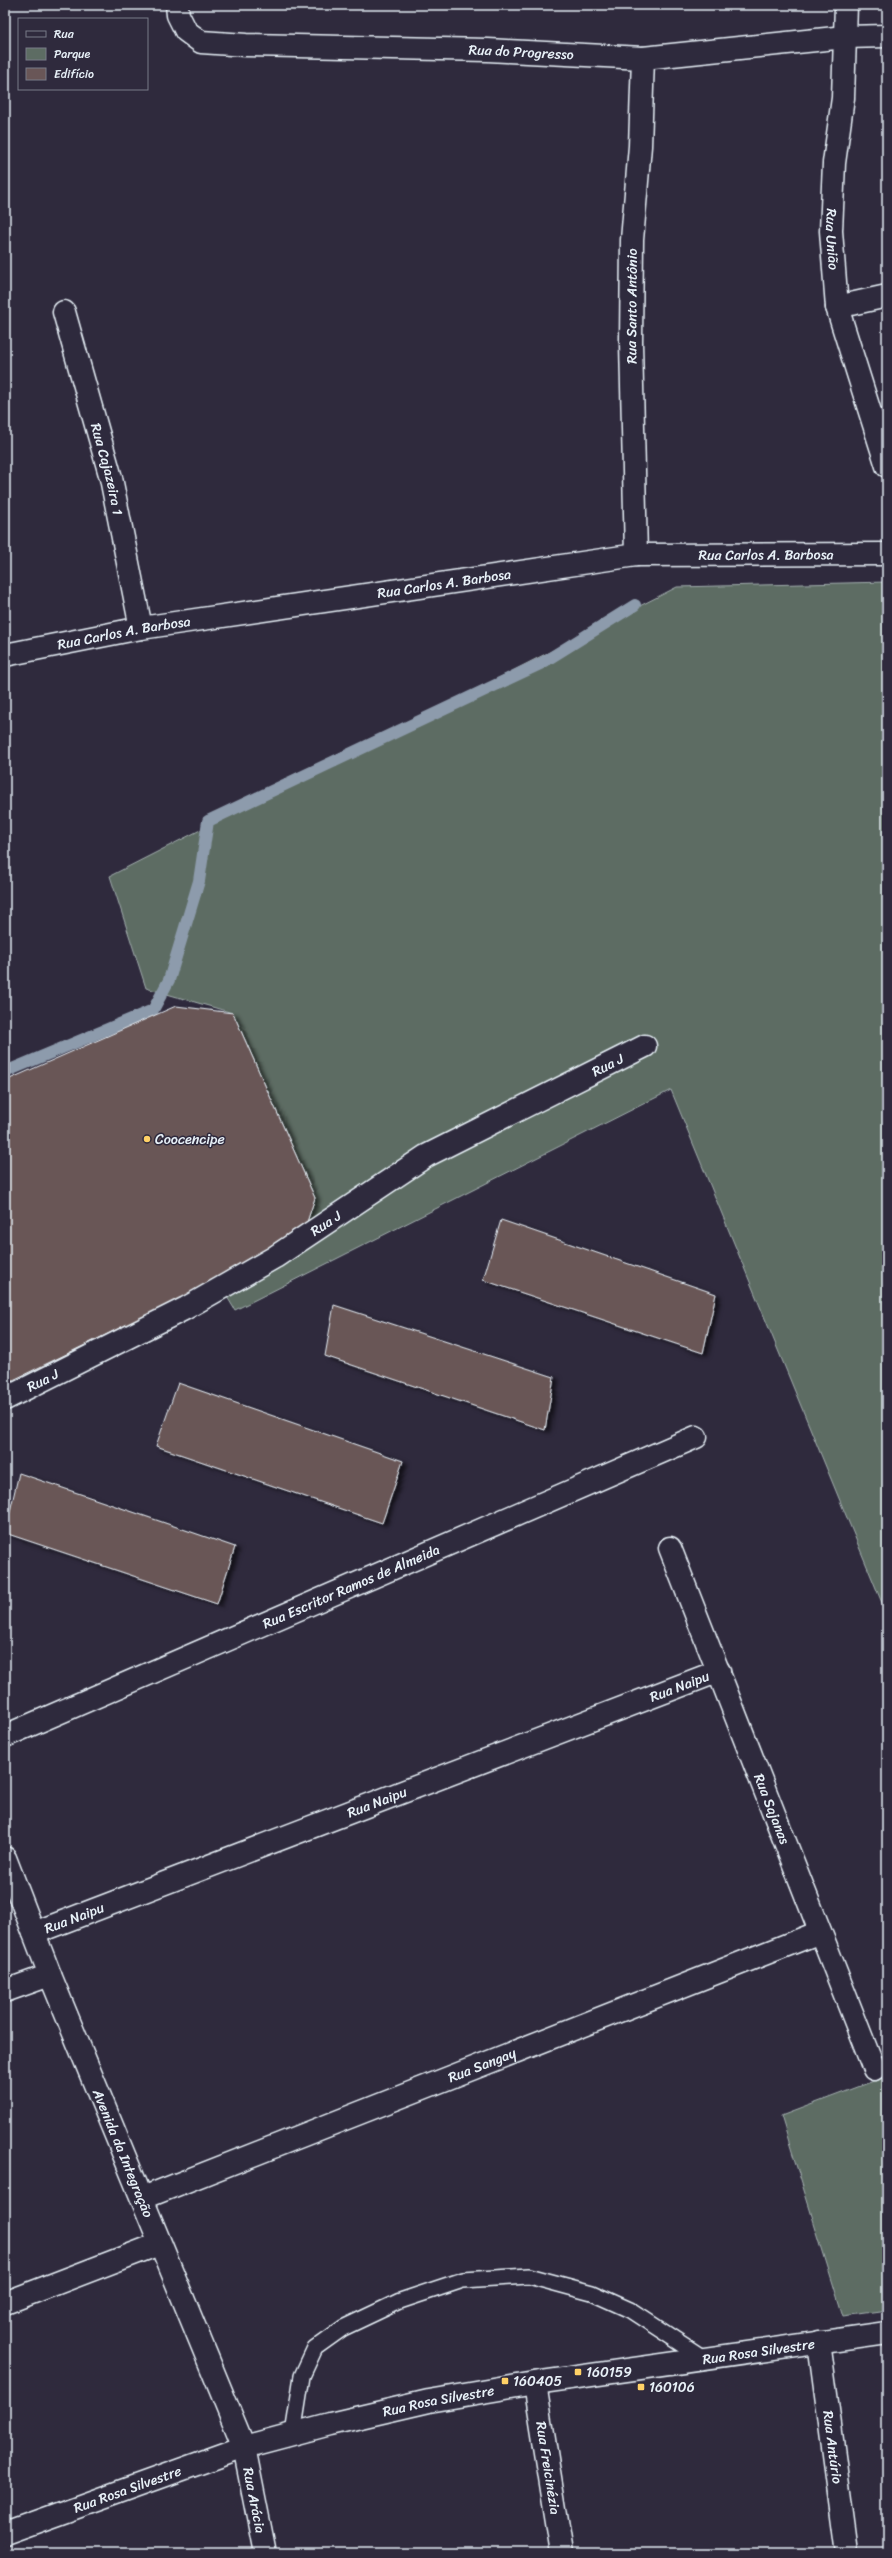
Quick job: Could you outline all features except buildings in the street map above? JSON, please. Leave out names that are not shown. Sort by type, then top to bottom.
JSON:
[{"type":"street","name":"Rua do Progresso","points":[[177,5],[178,15],[186,31],[201,42],[246,45],[488,50],[643,58],[845,37],[887,36]]},
{"type":"street","name":"Rua União","points":[[846,5],[843,98],[834,163],[831,231],[837,307],[887,466]]},
{"type":"street","name":"Rua Santo Antônio","points":[[636,555],[631,343],[632,240],[640,146],[643,58]]},
{"type":"street","points":[[837,307],[887,296]]},
{"type":"street","name":"Rua Cajazeira 1","points":[[64,312],[111,478],[141,628]]},
{"type":"street","name":"Rua Carlos A. Barbosa","points":[[5,655],[141,628],[636,555],[887,554]]},
{"type":"street","name":"Rua J","points":[[5,1398],[186,1308],[269,1261],[426,1156],[645,1046]]},
{"type":"street","name":"Rua Escritor Ramos de Almeida","points":[[5,1736],[696,1437]]},
{"type":"street","name":"Rua Sajanas","points":[[670,1548],[874,2069]]},
{"type":"street","name":"Rua Naipu","points":[[34,1932],[719,1671]]},
{"type":"street","name":"Avenida da Integração","points":[[5,1858],[50,1974],[143,2198],[159,2244],[244,2447]]},
{"type":"street","name":"Rua Sangay","points":[[143,2198],[820,1932]]},
{"type":"street","points":[[5,1991],[50,1974]]},
{"type":"street","points":[[5,2303],[159,2244]]},
{"type":"street","name":"Rua Rosa Silvestre","points":[[5,2534],[244,2447],[429,2401],[535,2383],[819,2342],[887,2334]]},
{"type":"street","name":"Rua Antúrio","points":[[819,2342],[847,2553]]},
{"type":"street","name":"Rua Freicinézia","points":[[535,2383],[562,2553]]},
{"type":"street","name":"Rua Arácia","points":[[244,2447],[265,2553]]},
{"type":"lane","points":[[293,2434],[302,2376],[315,2348],[343,2328],[400,2300],[462,2280],[529,2276],[592,2293],[630,2310],[705,2359]]},
{"type":"green space","points":[[887,582],[887,1615],[671,1090],[235,1310],[200,1252],[315,1198],[233,1013],[146,988],[110,876],[677,587]]},
{"type":"green space","points":[[887,2076],[887,2310],[843,2316],[781,2116]]},
{"type":"waterway","points":[[5,1072],[153,1010],[169,980],[199,881],[208,821],[542,663],[635,605]]},
{"type":"place","name":"Coocencipe","points":[[147,1139]]},
{"type":"place","name":"160159","points":[[578,2372]]},
{"type":"place","name":"160405","points":[[505,2381]]},
{"type":"place","name":"160106","points":[[641,2387]]}]
